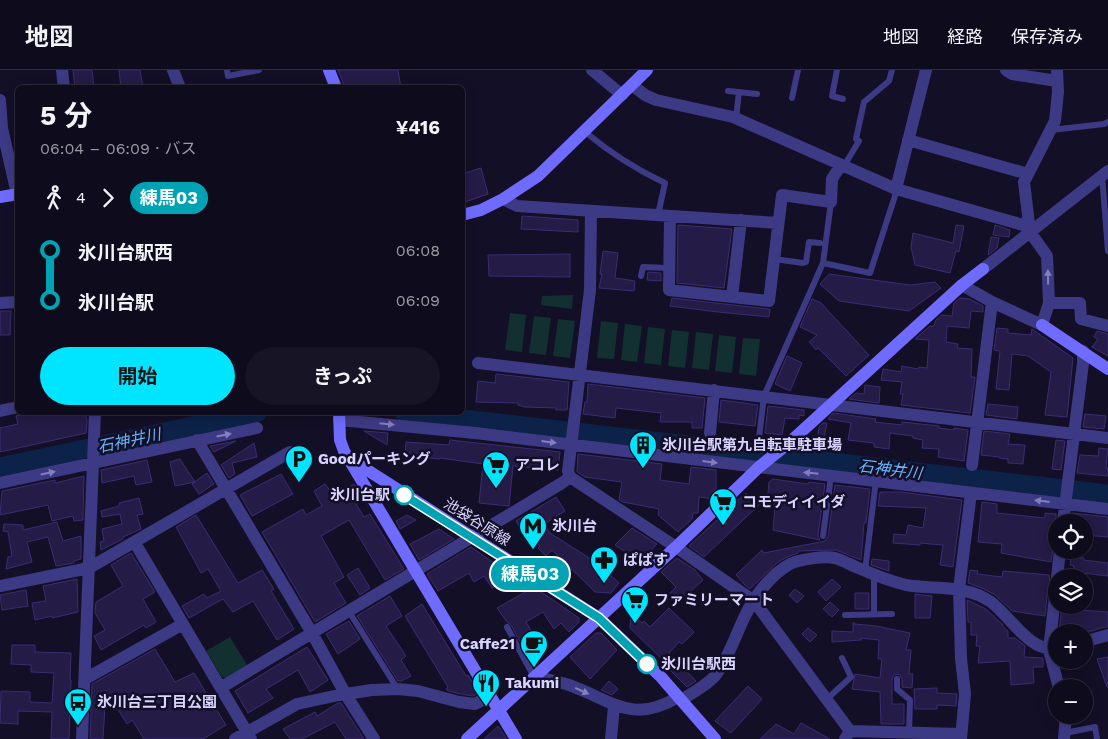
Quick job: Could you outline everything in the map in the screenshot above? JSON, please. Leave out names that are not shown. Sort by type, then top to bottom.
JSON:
[{"type":"street","points":[[62,70],[64,85]]},
{"type":"street","points":[[173,70],[179,85]]},
{"type":"street","points":[[329,70],[335,85]]},
{"type":"street","points":[[592,70],[622,95]]},
{"type":"street","points":[[465,215],[481,210],[503,199],[538,176],[647,70]]},
{"type":"street","points":[[896,189],[926,70]]},
{"type":"street","points":[[1006,70],[1012,74],[1057,75],[1056,114],[1024,182],[1030,229],[1048,256],[1048,303],[1042,325]]},
{"type":"street","points":[[632,85],[645,95],[656,100],[736,118],[896,189],[1030,229]]},
{"type":"street","points":[[0,100],[2,128],[15,185]]},
{"type":"street","points":[[908,140],[1028,174]]},
{"type":"street","points":[[664,216],[669,290],[769,301],[782,195],[831,202],[832,179],[843,165]]},
{"type":"street","points":[[467,739],[759,468],[962,285],[1030,229],[1105,173]]},
{"type":"street","points":[[0,197],[15,194]]},
{"type":"street","points":[[503,199],[517,206],[778,223]]},
{"type":"street","points":[[591,211],[590,290],[568,471],[570,477],[754,601],[827,699],[847,735],[961,737],[965,694],[961,658],[959,589],[971,493]]},
{"type":"street","points":[[732,297],[741,220]]},
{"type":"street","points":[[962,285],[992,302],[1042,325],[1108,369]]},
{"type":"street","points":[[0,303],[15,302]]},
{"type":"street","points":[[972,465],[992,302]]},
{"type":"street","points":[[1048,303],[1080,303],[1081,319],[1108,326]]},
{"type":"street","points":[[1064,514],[1083,363],[1082,351]]},
{"type":"street","points":[[478,363],[1108,438]]},
{"type":"street","points":[[710,433],[714,390]]},
{"type":"street","points":[[0,411],[15,408]]},
{"type":"street","points":[[82,739],[95,415]]},
{"type":"street","points":[[516,739],[344,451],[340,440],[339,416],[971,493],[1066,501],[1108,509]]},
{"type":"street","points":[[0,483],[257,428]]},
{"type":"street","points":[[197,440],[312,633],[346,695],[374,739]]},
{"type":"street","points":[[0,586],[89,568],[290,452]]},
{"type":"street","name":"池袋谷原線","points":[[350,459],[599,618],[660,677],[715,739]]},
{"type":"street","points":[[222,687],[348,610],[473,538],[562,484],[570,477]]},
{"type":"street","points":[[135,543],[222,687],[249,736]]},
{"type":"street","points":[[535,675],[545,680],[565,684],[614,706],[646,710],[666,705],[680,699],[714,677],[735,640],[744,617],[776,573],[792,563],[807,559],[835,558],[906,585],[959,589],[978,594],[991,602],[1033,644],[1048,648]]},
{"type":"street","points":[[85,679],[183,624]]},
{"type":"street","points":[[1093,639],[1108,635]]},
{"type":"street","points":[[235,739],[249,736],[297,704],[317,699],[372,690],[398,689],[418,691],[467,703],[480,702],[490,696]]},
{"type":"street","points":[[612,739],[614,706]]},
{"type":"lane","points":[[227,70],[228,76],[259,70]]},
{"type":"lane","points":[[792,98],[798,70]]},
{"type":"lane","points":[[837,70],[832,96],[843,99]]},
{"type":"lane","points":[[843,165],[859,142],[856,139],[864,102],[889,81],[892,70]]},
{"type":"lane","points":[[728,90],[757,94]]},
{"type":"lane","points":[[736,118],[739,92]]},
{"type":"lane","points":[[1050,130],[1108,122]]},
{"type":"lane","points":[[584,131],[610,152],[665,183],[664,216]]},
{"type":"lane","points":[[1105,173],[1108,251]]},
{"type":"lane","points":[[823,263],[870,273],[896,189]]},
{"type":"lane","points":[[759,438],[764,396],[823,263],[831,202]]},
{"type":"lane","points":[[774,259],[806,262],[809,242],[820,243]]},
{"type":"lane","points":[[641,276],[643,267],[668,268]]},
{"type":"lane","points":[[823,536],[831,475]]},
{"type":"lane","points":[[874,614],[869,572],[876,480]]},
{"type":"lane","points":[[348,610],[398,689]]},
{"type":"lane","points":[[845,615],[892,614]]},
{"type":"lane","points":[[507,628],[535,675]]},
{"type":"lane","points":[[827,699],[851,677],[842,658]]},
{"type":"lane","points":[[897,680],[897,689],[910,700],[902,735]]},
{"type":"lane","points":[[1064,736],[1095,727],[1098,739]]},
{"type":"green space","points":[[573,295],[572,309],[541,305],[542,296]]},
{"type":"green space","points":[[510,313],[526,315],[522,352],[505,350]]},
{"type":"green space","points":[[534,316],[551,318],[546,355],[529,353]]},
{"type":"green space","points":[[558,319],[575,321],[570,358],[553,356]]},
{"type":"green space","points":[[601,321],[618,323],[614,359],[597,358]]},
{"type":"green space","points":[[625,324],[642,326],[637,362],[621,360]]},
{"type":"green space","points":[[648,327],[665,329],[661,365],[644,363]]},
{"type":"green space","points":[[672,330],[689,332],[685,368],[668,366]]},
{"type":"green space","points":[[696,332],[713,334],[709,370],[692,368]]},
{"type":"green space","points":[[719,335],[736,337],[732,373],[715,371]]},
{"type":"green space","points":[[743,338],[760,339],[756,376],[739,374]]},
{"type":"green space","points":[[230,637],[247,665],[226,678],[222,677],[206,651]]},
{"type":"building","points":[[73,70],[92,70],[94,85],[75,85]]},
{"type":"building","points":[[119,70],[140,70],[142,85],[121,85]]},
{"type":"building","points":[[338,70],[398,70],[400,85],[344,85]]},
{"type":"building","points":[[481,168],[488,194],[465,202],[465,173]]},
{"type":"building","points":[[522,216],[578,220],[578,232],[521,229]]},
{"type":"building","points":[[678,225],[732,229],[724,288],[677,283]]},
{"type":"building","points":[[956,225],[964,226],[959,252],[956,251],[950,273],[915,265],[911,247],[913,233],[953,243]]},
{"type":"building","points":[[995,225],[1010,230],[1009,237],[993,235]]},
{"type":"building","points":[[991,237],[999,238],[997,248],[988,255]]},
{"type":"building","points":[[603,251],[618,253],[615,278],[635,281],[634,291],[599,288]]},
{"type":"building","points":[[570,254],[570,277],[489,276],[488,255]]},
{"type":"building","points":[[648,272],[661,273],[661,281],[647,280]]},
{"type":"building","points":[[829,274],[910,285],[935,282],[941,288],[909,311],[839,301],[820,284]]},
{"type":"building","points":[[672,298],[770,309],[769,317],[670,306]]},
{"type":"building","points":[[960,298],[970,299],[983,306],[983,312],[971,311],[969,328],[947,326],[946,342],[958,344],[957,348],[972,349],[971,377],[975,377],[970,413],[901,405],[903,394],[900,394],[902,382],[881,380],[883,369],[901,372],[902,366],[918,369],[919,367],[927,368],[929,340],[915,339],[930,326],[934,326],[936,320],[942,315],[952,316],[954,303]]},
{"type":"building","points":[[812,299],[821,303],[869,355],[846,376],[818,348],[816,350],[809,342],[817,335],[800,327]]},
{"type":"building","points":[[0,311],[11,311],[10,335],[0,335]]},
{"type":"building","points":[[997,328],[1008,329],[1008,333],[1031,335],[1032,329],[1073,358],[1067,417],[1045,415],[1051,372],[1028,356],[1012,354],[1009,390],[996,389],[1000,351],[994,350]]},
{"type":"building","points":[[1097,331],[1108,334],[1108,356],[1092,347],[1098,339],[1094,337]]},
{"type":"building","points":[[787,356],[802,363],[790,391],[775,384]]},
{"type":"building","points":[[496,374],[569,382],[567,410],[525,407],[518,405],[518,403],[476,402],[478,381],[495,383]]},
{"type":"building","points":[[588,384],[705,398],[702,428],[692,428],[692,422],[660,422],[661,413],[616,408],[615,418],[583,414],[585,402],[587,402]]},
{"type":"building","points":[[865,385],[880,387],[879,403],[849,399],[856,393],[864,394]]},
{"type":"building","points":[[721,400],[758,405],[755,426],[719,422]]},
{"type":"building","points":[[988,404],[1018,407],[1017,419],[986,415]]},
{"type":"building","points":[[768,406],[804,410],[804,416],[799,415],[799,419],[785,418],[782,435],[765,433]]},
{"type":"building","points":[[833,413],[876,419],[875,422],[902,425],[902,422],[939,426],[939,428],[954,430],[954,428],[968,430],[964,461],[938,457],[939,449],[922,448],[923,440],[913,438],[913,436],[890,433],[889,449],[874,447],[874,443],[848,440],[851,423],[828,419]]},
{"type":"building","points":[[1085,414],[1106,416],[1104,429],[1083,427]]},
{"type":"building","points":[[86,415],[86,433],[0,452],[0,428],[18,424],[16,416]]},
{"type":"building","points":[[823,423],[827,423],[822,449],[816,448],[819,427]]},
{"type":"building","points":[[364,431],[388,433],[387,445]]},
{"type":"building","points":[[984,431],[1010,434],[1008,444],[1025,445],[1023,464],[1008,463],[1008,459],[981,455]]},
{"type":"building","points":[[450,440],[560,452],[558,470],[513,466],[509,506],[479,503],[483,464],[440,458],[405,456],[406,442],[449,445]]},
{"type":"building","points":[[1056,440],[1065,441],[1061,470],[1052,469]]},
{"type":"building","points":[[236,441],[214,452],[210,446]]},
{"type":"building","points":[[254,443],[257,457],[232,463],[235,474],[229,478],[221,465]]},
{"type":"building","points":[[1099,448],[1108,449],[1106,468],[1108,468],[1108,476],[1077,473],[1080,455],[1098,456]]},
{"type":"building","points":[[578,454],[662,464],[660,480],[689,484],[691,467],[716,470],[716,498],[699,497],[698,513],[693,513],[692,519],[678,532],[658,515],[659,509],[619,500],[622,482],[585,477],[577,472]]},
{"type":"building","points":[[180,459],[195,482],[175,486],[170,462]]},
{"type":"building","points":[[147,460],[152,482],[136,485],[134,476],[102,483],[101,470]]},
{"type":"building","points":[[207,473],[214,484],[199,494],[192,484]]},
{"type":"building","points":[[281,474],[293,494],[252,516],[240,495]]},
{"type":"building","points":[[84,476],[83,520],[74,521],[73,516],[52,521],[48,505],[0,515],[2,491],[55,480],[55,483]]},
{"type":"building","points":[[773,479],[808,484],[809,482],[825,484],[818,535],[820,540],[773,530],[775,505],[767,504],[769,482]]},
{"type":"building","points":[[325,484],[334,496],[354,484],[363,499],[356,504],[364,517],[370,514],[404,569],[385,580],[349,520],[321,536],[344,577],[334,583],[346,603],[315,622],[262,532],[303,509],[306,515],[322,506],[314,491]]},
{"type":"building","points":[[835,485],[870,489],[866,523],[864,523],[861,560],[836,550],[798,551],[798,553],[778,562],[750,589],[745,585],[736,575],[762,550],[764,553],[825,541],[828,537]]},
{"type":"building","points":[[880,492],[901,492],[962,500],[953,567],[940,565],[943,545],[893,543],[894,534],[906,535],[908,525],[923,528],[926,508],[878,506]]},
{"type":"building","points":[[746,493],[760,504],[704,557],[689,546]]},
{"type":"building","points":[[556,497],[565,511],[544,524],[550,533],[597,563],[619,583],[611,593],[595,592],[552,550],[546,556],[538,548],[540,546],[524,534],[516,521]]},
{"type":"building","points":[[139,498],[143,514],[137,515],[141,529],[101,550],[100,542],[104,541],[102,529],[122,524],[120,514],[102,517],[101,511],[119,506],[119,503]]},
{"type":"building","points":[[982,502],[997,504],[997,513],[1045,518],[1045,513],[1056,514],[1048,514],[1048,559],[1051,559],[1051,562],[1001,553],[1002,544],[978,542]]},
{"type":"building","points":[[196,515],[238,583],[262,570],[274,589],[271,591],[294,629],[277,640],[253,601],[233,612],[223,599],[189,618],[182,606],[204,594],[207,598],[221,591],[208,569],[201,573],[176,527]]},
{"type":"building","points":[[407,515],[416,520],[400,529],[396,521]]},
{"type":"building","points":[[1093,515],[1108,517],[1108,537],[1093,536]]},
{"type":"building","points":[[57,522],[63,541],[81,536],[81,559],[74,561],[74,563],[56,566],[48,537],[27,542],[32,562],[6,569],[8,557],[12,556],[8,532],[3,531],[4,524],[23,525],[23,530]]},
{"type":"building","points":[[632,528],[657,544],[640,562],[615,545]]},
{"type":"building","points":[[439,529],[454,539],[419,560],[410,544]]},
{"type":"building","points":[[471,547],[500,567],[497,568],[511,576],[492,588],[484,576],[474,582],[469,573],[438,591],[427,574]]},
{"type":"building","points":[[131,553],[155,592],[143,599],[156,622],[146,628],[144,625],[101,650],[94,636],[105,630],[95,613],[96,602],[123,586],[111,565]]},
{"type":"building","points":[[677,558],[695,570],[703,580],[678,603],[670,593],[676,587],[661,572]]},
{"type":"building","points":[[872,559],[889,561],[889,571],[871,565]]},
{"type":"building","points":[[1071,559],[1108,563],[1108,576],[1093,574],[1093,569],[1074,569],[1074,566],[1070,565]]},
{"type":"building","points":[[358,568],[370,588],[360,595],[347,575]]},
{"type":"building","points":[[970,570],[978,571],[977,574],[1002,577],[1003,571],[1048,575],[1045,616],[1012,611],[995,595],[968,583]]},
{"type":"building","points":[[77,579],[78,612],[35,620],[32,603],[46,601],[43,586]]},
{"type":"building","points":[[832,579],[841,587],[826,601],[818,592]]},
{"type":"building","points":[[534,587],[579,618],[579,622],[569,632],[561,623],[554,629],[543,612],[526,622],[544,654],[531,661],[511,625],[497,608]]},
{"type":"building","points":[[795,589],[804,596],[797,603],[789,595]]},
{"type":"building","points":[[26,590],[28,606],[2,610],[0,595]]},
{"type":"building","points":[[855,593],[869,593],[869,609],[855,609]]},
{"type":"building","points":[[915,594],[932,596],[930,618],[915,618]]},
{"type":"building","points":[[390,596],[402,616],[386,626],[406,656],[401,660],[411,676],[401,681],[398,681],[357,616]]},
{"type":"building","points":[[967,600],[986,609],[1008,631],[1008,638],[1015,638],[1025,646],[1024,657],[1043,658],[1043,667],[1033,667],[1034,683],[1011,685],[1010,661],[978,663],[980,646],[976,646],[977,635],[971,635],[971,622],[968,622]]},
{"type":"building","points":[[830,602],[839,610],[832,617],[823,609]]},
{"type":"building","points":[[422,604],[466,676],[468,675],[479,693],[473,696],[446,689],[448,687],[405,616]]},
{"type":"building","points":[[669,608],[694,632],[682,644],[679,642],[669,653],[696,681],[687,687],[669,669],[670,667],[630,628],[631,613],[642,623],[644,621],[650,627]]},
{"type":"building","points":[[1093,611],[1108,612],[1108,627],[1093,631],[1093,624],[1060,624],[1061,614],[1093,614]]},
{"type":"building","points":[[349,621],[360,639],[338,654],[326,634]]},
{"type":"building","points":[[853,622],[855,624],[910,633],[906,650],[911,650],[909,674],[913,674],[912,688],[902,687],[902,679],[899,674],[894,675],[892,679],[892,704],[904,704],[904,724],[881,724],[880,692],[852,689],[855,674],[880,678],[882,659],[878,659],[879,640],[861,638],[861,640],[832,642],[832,631],[853,632]]},
{"type":"building","points":[[808,628],[817,635],[810,642],[802,634]]},
{"type":"building","points":[[596,633],[601,633],[617,650],[590,679],[570,657]]},
{"type":"building","points":[[12,645],[35,645],[35,652],[71,653],[69,739],[51,739],[52,712],[18,711],[18,724],[0,723],[1,691],[30,692],[30,702],[52,703],[54,673],[31,672],[31,665],[11,664]]},
{"type":"building","points":[[307,647],[328,680],[310,692],[298,670],[266,689],[273,698],[248,713],[235,691]]},
{"type":"building","points":[[155,649],[175,682],[194,673],[226,725],[203,739],[144,739],[132,720],[127,724],[106,690],[103,739],[90,739],[92,684]]},
{"type":"building","points":[[1108,657],[1108,687],[1107,687],[1097,659]]},
{"type":"building","points":[[609,681],[618,689],[612,695],[601,690]]},
{"type":"building","points":[[748,686],[762,699],[731,733],[715,721]]},
{"type":"building","points":[[937,688],[937,693],[957,694],[956,706],[937,705],[937,709],[915,709],[914,689]]},
{"type":"building","points":[[341,703],[364,739],[346,739],[335,722],[302,739],[290,739],[283,729],[315,712],[317,716]]},
{"type":"building","points":[[801,723],[830,739],[760,739],[776,724],[794,734]]},
{"type":"building","points":[[498,726],[507,739],[484,739]]},
{"type":"waterway","name":"石神井川","points":[[0,467],[244,415]]},
{"type":"waterway","name":"石神井川","points":[[430,415],[1108,494]]},
{"type":"bus line","name":"練馬03","points":[[404,495],[599,618],[647,664]]},
{"type":"place","name":"氷川台駅第九自転車駐車場","points":[[643,469]]},
{"type":"place","name":"Goodパーキング","points":[[299,483]]},
{"type":"place","name":"アコレ","points":[[496,489]]},
{"type":"place","name":"氷川台駅","points":[[404,495]]},
{"type":"place","name":"コモディイイダ","points":[[723,526]]},
{"type":"place","name":"氷川台","points":[[533,550]]},
{"type":"place","name":"ぱぱす","points":[[604,584]]},
{"type":"place","name":"ファミリーマート","points":[[635,624]]},
{"type":"place","name":"氷川台駅西","points":[[647,664]]},
{"type":"place","name":"Caffe21","points":[[534,668]]},
{"type":"place","name":"Takumi","points":[[486,707]]},
{"type":"place","name":"氷川台三丁目公園","points":[[78,726]]}]
